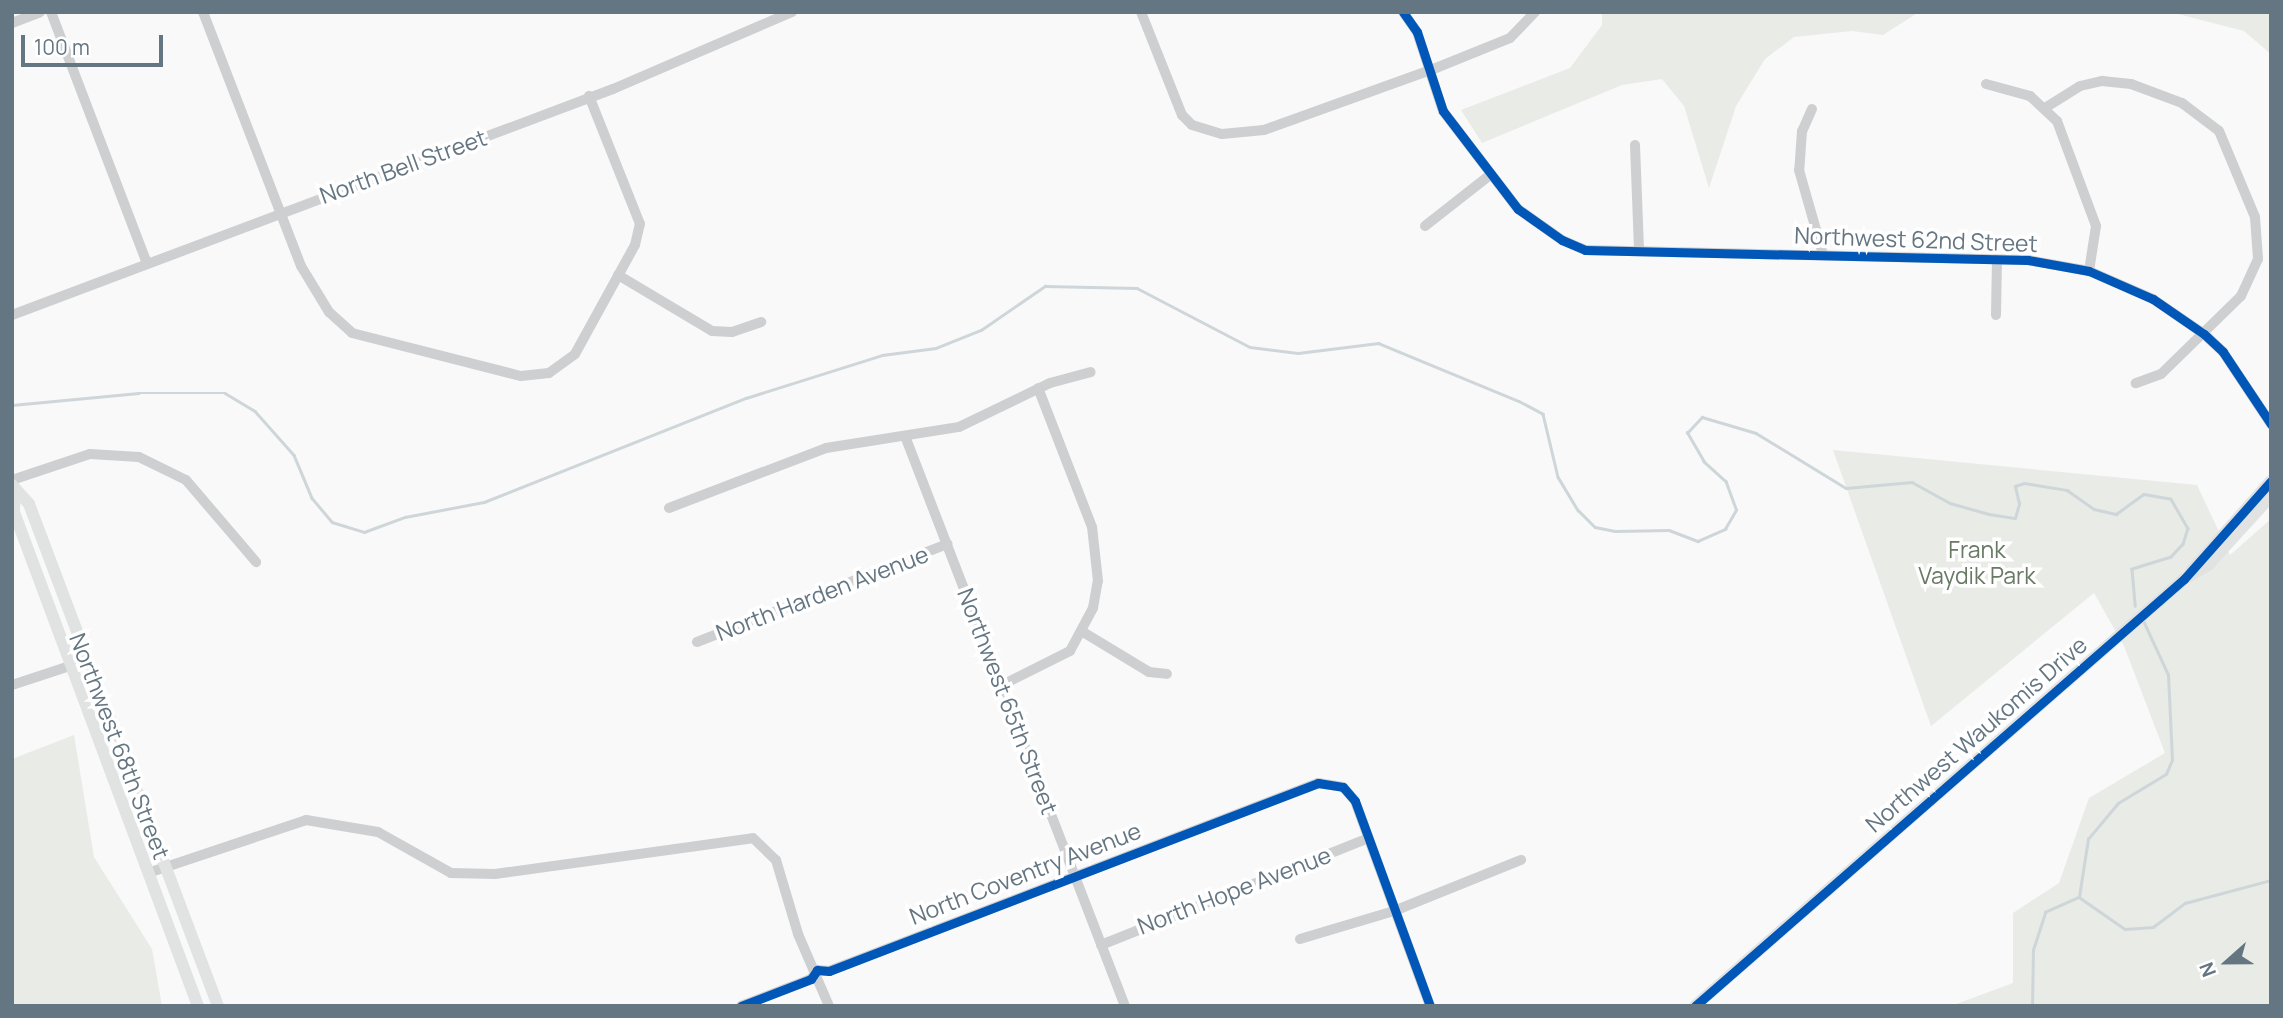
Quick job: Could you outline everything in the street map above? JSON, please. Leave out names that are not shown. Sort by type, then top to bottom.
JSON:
[{"type":"main road","name":"Northwest Waukomis Drive","points":[[2184,579],[2271,481]]},
{"type":"main road","name":"Northwest 68th Street","points":[[13,485],[29,504],[218,1006]]},
{"type":"main road","name":"Northwest 68th Street","points":[[13,485],[14,512],[198,1006]]},
{"type":"main road","name":"Northwest Waukomis Drive","points":[[1695,1006],[2133,623],[2224,549],[2271,496]]},
{"type":"street","points":[[12,23],[40,12]]},
{"type":"street","points":[[51,12],[147,263]]},
{"type":"street","points":[[203,12],[280,212],[315,294],[352,333],[521,376],[549,373],[575,354],[618,275],[640,224],[589,96]]},
{"type":"street","name":"North Bell Street","points":[[12,315],[589,96],[792,12]]},
{"type":"street","points":[[1141,12],[1182,115],[1222,134],[1264,130],[1431,70],[1510,38],[1535,12]]},
{"type":"street","points":[[1403,12],[1431,70],[1443,111],[1490,176],[1425,226]]},
{"type":"street","points":[[1986,84],[2030,96],[2045,108],[2067,140],[2091,206],[2096,245],[2089,271]]},
{"type":"street","points":[[2045,108],[2080,86],[2131,84],[2182,103],[2219,131],[2255,216],[2258,259],[2241,296],[2161,374],[2136,383]]},
{"type":"street","points":[[1812,109],[1802,131],[1800,170],[1823,254]]},
{"type":"street","points":[[1635,145],[1640,172],[1639,250]]},
{"type":"street","name":"Northwest 62nd Street","points":[[1490,176],[1540,228],[1585,250],[1997,260],[2089,271],[2153,299],[2204,334],[2223,352],[2270,422]]},
{"type":"street","name":"Northwest 62nd Street","points":[[1996,315],[1997,260]]},
{"type":"street","points":[[618,275],[712,331],[732,332],[761,322]]},
{"type":"street","points":[[669,508],[826,448],[959,427],[1038,388],[1091,372]]},
{"type":"street","points":[[1002,685],[1070,651],[1083,632],[1098,581],[1096,540],[1038,388]]},
{"type":"street","name":"Northwest 65th Street","points":[[905,436],[1125,1006]]},
{"type":"street","points":[[13,485],[90,454],[139,457],[186,480],[256,562]]},
{"type":"street","name":"North Harden Avenue","points":[[697,642],[947,544]]},
{"type":"street","points":[[1083,632],[1149,672],[1167,674]]},
{"type":"street","points":[[12,685],[88,660]]},
{"type":"street","name":"North Coventry Avenue","points":[[741,1006],[811,979],[817,970],[829,971],[1077,877],[1301,786],[1327,783],[1343,787],[1355,801],[1368,838]]},
{"type":"street","points":[[148,873],[306,820],[378,832],[451,873],[495,874],[710,841],[762,842],[776,860],[797,934],[817,970],[829,1006]]},
{"type":"street","points":[[1368,838],[1430,1006]]},
{"type":"street","name":"North Hope Avenue","points":[[1101,945],[1368,838]]},
{"type":"street","points":[[1300,939],[1394,911],[1521,860]]},
{"type":"green space","points":[[1602,12],[1919,12],[1883,35],[1852,31],[1794,37],[1765,59],[1736,106],[1709,188],[1684,106],[1662,79],[1622,85],[1482,143],[1461,110],[1570,68],[1602,25]]},
{"type":"green space","points":[[2170,12],[2271,12],[2271,54],[2244,31]]},
{"type":"green space","name":"Frank Vaydik Park","points":[[1833,450],[2197,485],[2230,555],[2271,519],[2271,1006],[1951,1006],[2013,983],[2013,913],[2059,883],[2089,798],[2165,753],[2124,646],[2094,593],[1931,726]]},
{"type":"green space","points":[[74,735],[94,857],[152,949],[162,1006],[12,1006],[12,759]]},
{"type":"waterway","points":[[1871,12],[1885,12]]},
{"type":"waterway","points":[[12,405],[138,393],[225,393],[255,411],[294,455],[312,498],[332,522],[364,532],[405,517],[484,502],[746,398],[882,355],[936,348],[981,330],[1045,286],[1137,288],[1250,347],[1298,353],[1378,343],[1519,401],[1543,414],[1558,477],[1578,510],[1595,527],[1615,531],[1669,530],[1698,541],[1725,529],[1736,510],[1726,482],[1704,462],[1687,433],[1702,417],[1756,433],[1846,488],[1912,482],[1950,503],[1989,514],[2015,518],[2019,504],[2015,486],[2024,483],[2067,490],[2094,509],[2116,514],[2144,494],[2171,499],[2188,528],[2183,544],[2171,557],[2132,569],[2135,606]]},
{"type":"waterway","points":[[2079,897],[2088,839],[2118,803],[2166,774],[2172,760],[2168,675],[2143,621]]},
{"type":"waterway","points":[[2032,1006],[2033,950],[2045,912],[2079,897],[2125,929],[2153,927],[2185,903],[2271,880]]},
{"type":"cycle path","points":[[1403,12],[1417,32],[1443,111],[1518,209],[1562,240],[1585,250],[2028,260],[2089,271],[2153,299],[2204,334],[2223,352],[2271,424]]},
{"type":"cycle path","points":[[1695,1006],[2184,579],[2271,481]]},
{"type":"cycle path","points":[[741,1006],[811,979],[817,970],[829,971],[1318,783],[1343,787],[1355,801],[1430,1006]]}]
